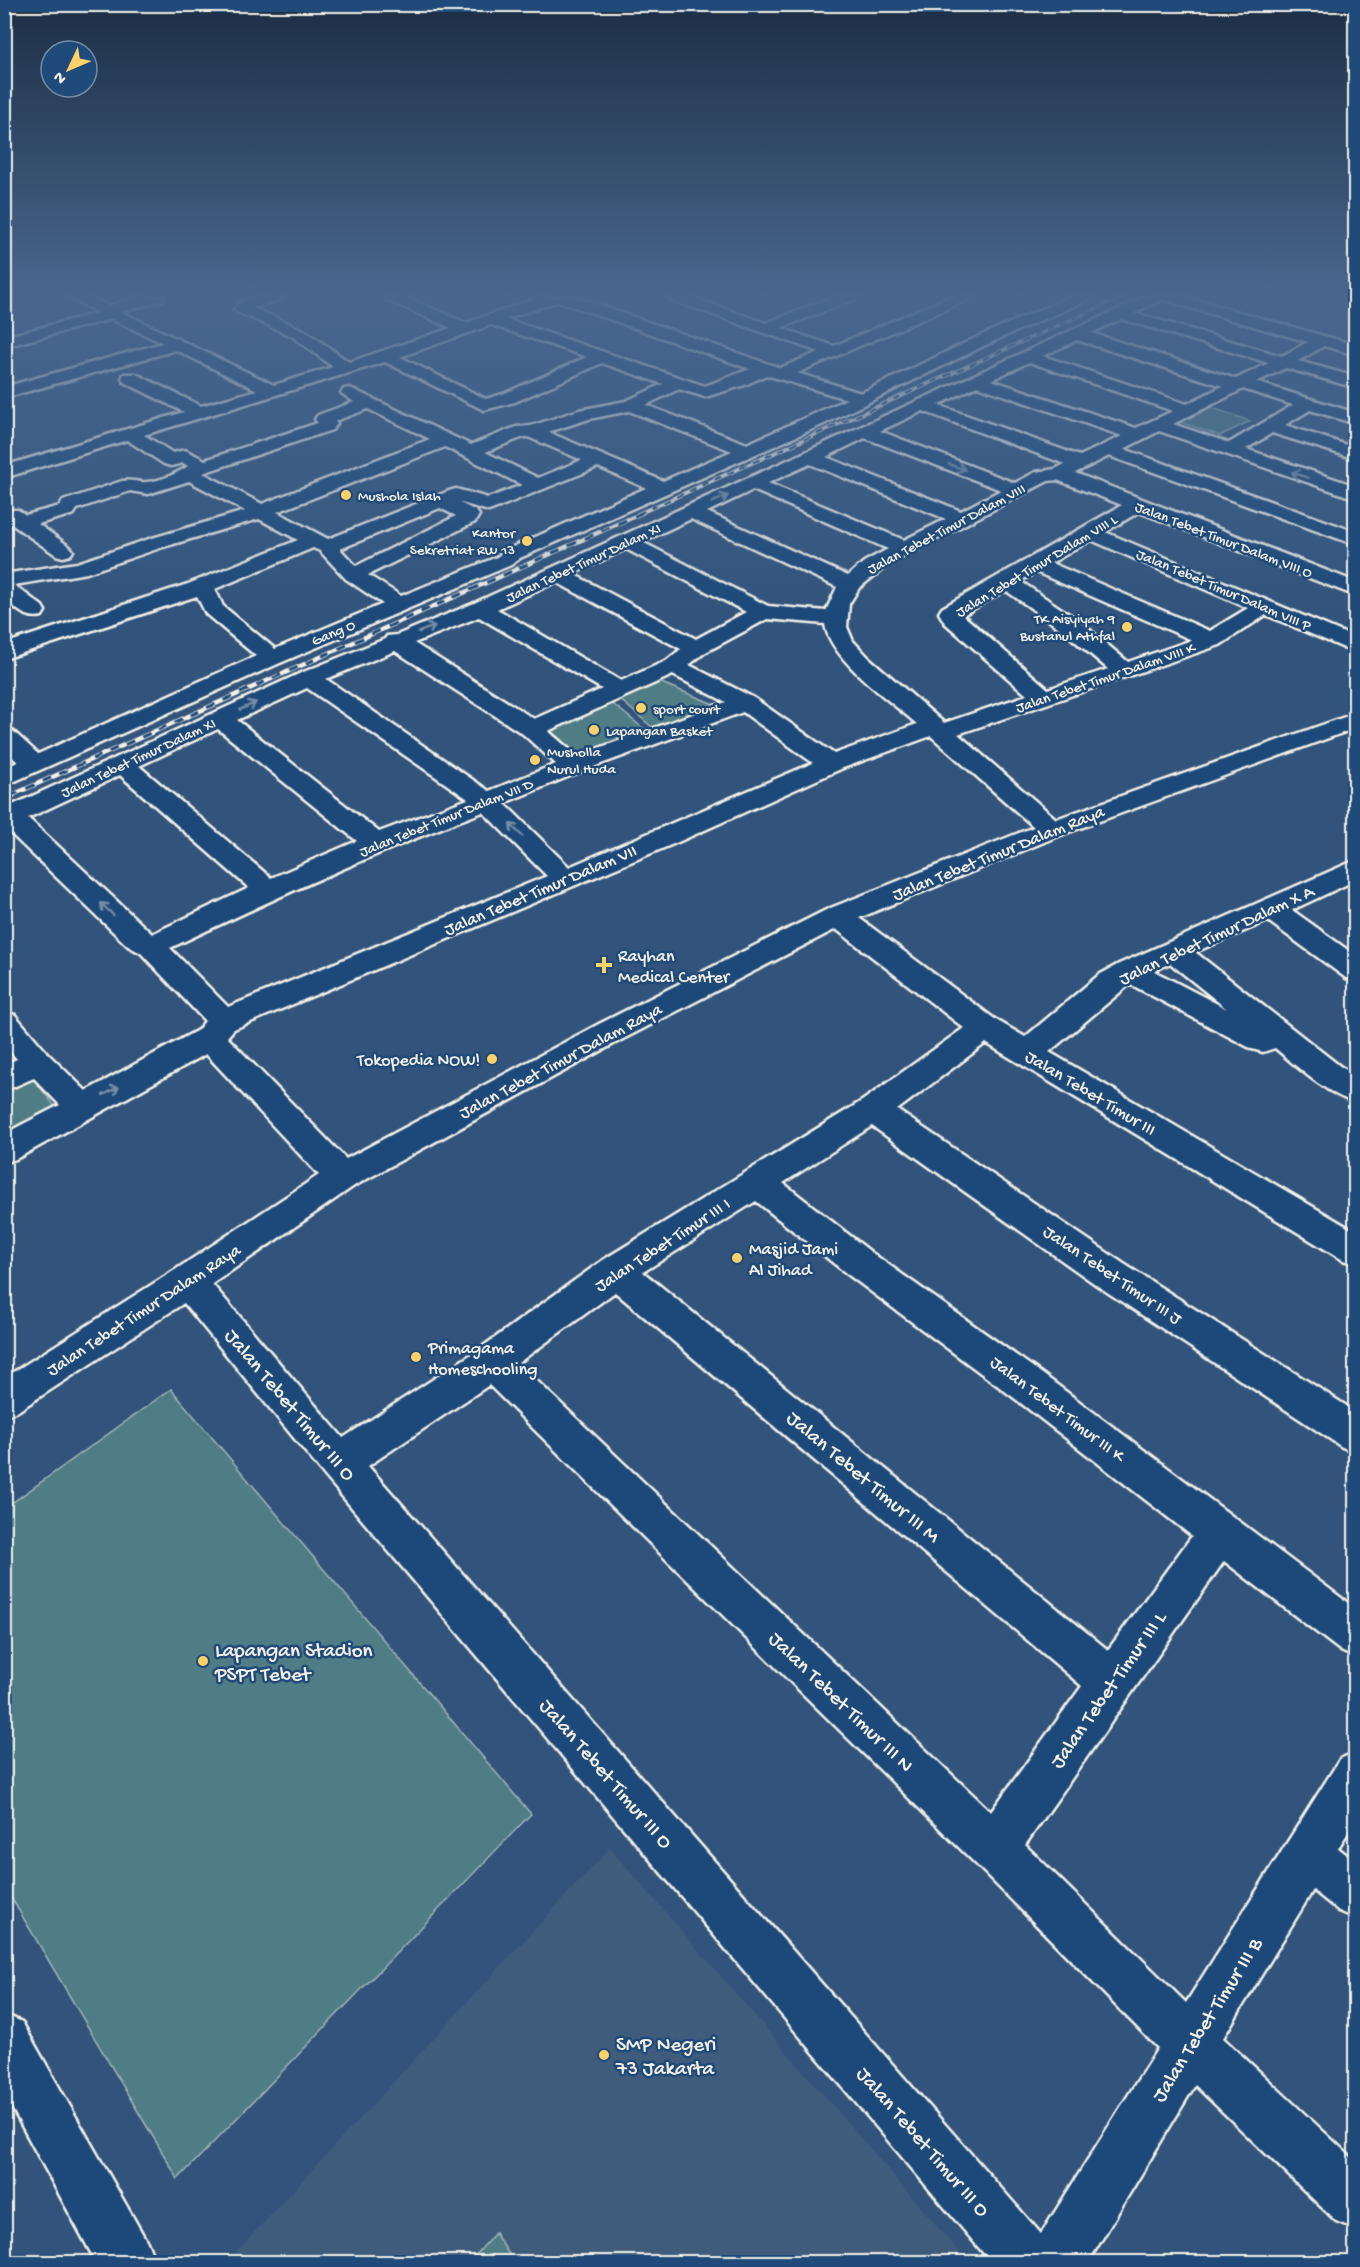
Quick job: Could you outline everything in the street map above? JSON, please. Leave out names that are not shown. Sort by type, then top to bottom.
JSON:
[{"type":"street","points":[[180,403],[201,413]]},
{"type":"street","points":[[4,472],[234,403]]},
{"type":"street","points":[[30,527],[67,510],[70,505],[129,485],[148,488],[326,426],[328,424],[324,419],[326,417],[368,403],[539,486]]},
{"type":"street","points":[[479,403],[484,405],[499,403]]},
{"type":"street","points":[[468,453],[527,431],[585,414],[637,403]]},
{"type":"street","name":"Gang O","points":[[4,778],[272,658],[504,561],[513,554],[853,403]]},
{"type":"street","name":"Jalan Tebet Timur Dalam XI","points":[[8,817],[309,678],[395,641],[480,609],[927,403]]},
{"type":"street","points":[[1043,403],[1138,435]]},
{"type":"street","points":[[1167,403],[1188,410]]},
{"type":"street","name":"Jalan Tebet Timur Dalam VIII","points":[[834,618],[839,600],[858,575],[904,548],[1047,475],[1059,474],[1202,403]]},
{"type":"street","points":[[1304,403],[1356,418]]},
{"type":"street","points":[[1229,450],[1308,404]]},
{"type":"street","points":[[632,405],[745,450]]},
{"type":"street","points":[[922,405],[1081,463]]},
{"type":"street","points":[[401,419],[422,411]]},
{"type":"street","points":[[1158,425],[1356,494]]},
{"type":"street","points":[[1271,427],[1356,454]]},
{"type":"street","points":[[527,431],[662,488]]},
{"type":"street","points":[[863,431],[1017,490]]},
{"type":"street","points":[[130,434],[171,460],[184,456],[196,471],[260,511],[321,543],[352,575],[399,604]]},
{"type":"street","points":[[4,580],[80,569],[156,543],[238,520],[350,479],[445,440]]},
{"type":"street","points":[[1109,450],[1356,539]]},
{"type":"street","points":[[810,457],[961,518]]},
{"type":"street","points":[[4,652],[203,586],[460,495],[489,505],[600,460]]},
{"type":"street","name":"Jalan Tebet Timur Dalam VIII O","points":[[1059,474],[1135,506],[1356,590]]},
{"type":"street","points":[[754,483],[904,548]]},
{"type":"street","points":[[352,575],[468,518],[469,515],[443,501]]},
{"type":"street","name":"Jalan Tebet Timur Dalam VIII L","points":[[1044,698],[950,615],[951,612],[1135,506]]},
{"type":"street","points":[[4,509],[63,552]]},
{"type":"street","points":[[691,512],[850,585]]},
{"type":"street","name":"Jalan Tebet Timur Dalam VIII P","points":[[1091,533],[1356,646]]},
{"type":"street","points":[[627,542],[763,612],[834,618],[841,640],[860,662],[1052,829]]},
{"type":"street","points":[[1036,564],[1092,612],[1125,671]]},
{"type":"street","points":[[557,574],[696,648]]},
{"type":"street","points":[[1004,580],[1092,612],[1212,640]]},
{"type":"street","points":[[203,586],[214,609],[272,658]]},
{"type":"street","points":[[4,588],[34,611]]},
{"type":"street","name":"Jalan Tebet Timur Dalam VIII K","points":[[936,730],[1044,698],[1212,640],[1264,607]]},
{"type":"street","points":[[480,609],[618,689]]},
{"type":"street","points":[[532,729],[674,666],[696,648],[763,612]]},
{"type":"street","points":[[1325,632],[1348,622]]},
{"type":"street","points":[[395,641],[532,729],[573,765]]},
{"type":"street","points":[[674,666],[746,703],[824,759],[834,763]]},
{"type":"street","points":[[309,678],[487,801],[564,878]]},
{"type":"street","name":"Jalan Tebet Timur Dalam VII D","points":[[152,946],[268,890],[376,843],[487,801],[573,765],[746,703]]},
{"type":"street","points":[[221,719],[376,843]]},
{"type":"street","name":"Jalan Tebet Timur Dalam Raya","points":[[4,1399],[188,1281],[342,1177],[610,1032],[838,916],[1052,829],[1356,720]]},
{"type":"street","name":"Jalan Tebet Timur Dalam VII","points":[[4,1150],[156,1068],[216,1030],[834,763],[936,730]]},
{"type":"street","points":[[4,736],[34,765]]},
{"type":"street","points":[[122,764],[268,890]]},
{"type":"street","points":[[8,817],[138,939],[152,946],[216,1030],[342,1177]]},
{"type":"street","name":"Jalan Tebet Timur Dalam X A","points":[[1027,1053],[1110,982],[1129,971],[1355,870]]},
{"type":"street","points":[[1271,909],[1356,971]]},
{"type":"street","name":"Jalan Tebet Timur III","points":[[838,916],[985,1028],[1356,1250]]},
{"type":"street","points":[[1173,950],[1343,1083]]},
{"type":"street","points":[[1129,971],[1343,1083]]},
{"type":"street","points":[[4,1023],[38,1063],[82,1107]]},
{"type":"street","name":"Jalan Tebet Timur III I","points":[[339,1463],[491,1362],[616,1271],[873,1110],[985,1028]]},
{"type":"street","points":[[4,1079],[38,1063]]},
{"type":"street","name":"Jalan Tebet Timur III J","points":[[873,1110],[1111,1275],[1356,1434]]},
{"type":"street","name":"Jalan Tebet Timur III K","points":[[758,1183],[859,1263],[1027,1385],[1356,1636]]},
{"type":"street","name":"Jalan Tebet Timur III M","points":[[616,1271],[1112,1682]]},
{"type":"street","name":"Jalan Tebet Timur III O","points":[[188,1281],[339,1463],[1028,2262]]},
{"type":"street","name":"Jalan Tebet Timur III N","points":[[491,1362],[994,1848],[1191,2044],[1356,2201]]},
{"type":"street","name":"Jalan Tebet Timur III L","points":[[994,1848],[1220,1531]]},
{"type":"street","name":"Jalan Tebet Timur III B","points":[[1056,2262],[1356,1775]]},
{"type":"street","points":[[1308,1854],[1356,1894]]},
{"type":"street","points":[[4,2040],[127,2262]]},
{"type":"shaded area","name":"SMP Negeri 73 Jakarta","points":[[610,1848],[968,2262],[227,2262]]},
{"type":"green space","points":[[1210,407],[1250,421],[1220,436],[1180,422]]},
{"type":"green space","points":[[654,680],[714,704],[653,728],[617,697]]},
{"type":"green space","name":"Lapangan Basket","points":[[613,704],[644,729],[573,757],[544,731]]},
{"type":"green space","points":[[31,1076],[58,1110],[5,1139],[5,1089]]},
{"type":"green space","name":"Lapangan Stadion PSPT Tebet","points":[[171,1389],[531,1814],[178,2179],[5,1887],[5,1508]]},
{"type":"green space","points":[[495,2233],[514,2262],[470,2262]]},
{"type":"railway","points":[[638,514],[886,403]]},
{"type":"railway","points":[[10,796],[642,513]]},
{"type":"railway","points":[[4,799],[13,795]]},
{"type":"place","name":"Mushola Islah","points":[[346,495]]},
{"type":"place","name":"Kantor Sekretriat RW 13","points":[[527,541]]},
{"type":"place","name":"TK Aisyiyah 9 Bustanul Athfal","points":[[1127,627]]},
{"type":"place","name":"sport court","points":[[641,708]]},
{"type":"place","name":"Lapangan Basket","points":[[594,730]]},
{"type":"place","name":"Musholla Nurul Huda","points":[[535,760]]},
{"type":"place","name":"Rayhan Medical Center","points":[[604,965]]},
{"type":"place","name":"Tokopedia NOW!","points":[[492,1059]]},
{"type":"place","name":"Masjid Jami Al Jihad","points":[[737,1258]]},
{"type":"place","name":"Primagama Homeschooling","points":[[416,1357]]},
{"type":"place","name":"Lapangan Stadion PSPT Tebet","points":[[203,1661]]},
{"type":"place","name":"SMP Negeri 73 Jakarta","points":[[604,2055]]}]
